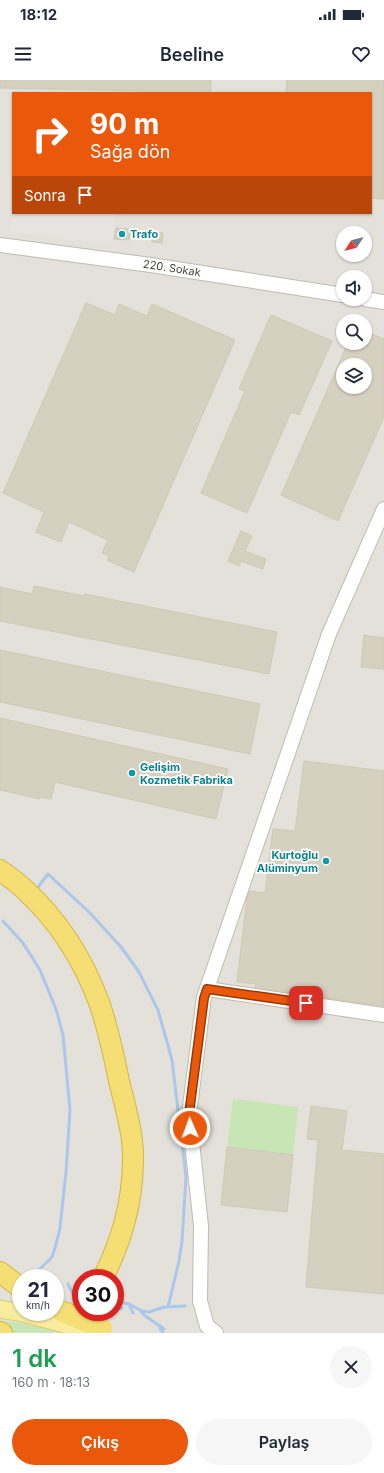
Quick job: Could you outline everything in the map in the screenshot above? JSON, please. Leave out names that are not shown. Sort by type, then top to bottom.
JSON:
[{"type":"highway","points":[[0,870],[23,888],[41,905],[72,948],[89,979],[100,1005],[113,1052],[129,1122],[133,1160],[130,1198],[123,1232],[108,1269]]},
{"type":"highway","points":[[0,1272],[12,1281]]},
{"type":"highway","points":[[64,1320],[102,1331]]},
{"type":"main road","points":[[0,1309],[12,1311]]},
{"type":"street","name":"220. Sokak","points":[[0,245],[151,265],[336,294]]},
{"type":"street","points":[[372,300],[384,302]]},
{"type":"street","points":[[216,1333],[207,1326],[200,1301],[201,1226],[189,1114],[204,998],[329,634],[384,509]]},
{"type":"street","points":[[207,989],[384,1015]]},
{"type":"shaded area","points":[[0,80],[384,80],[384,1333],[0,1333]]},
{"type":"shaded area","points":[[12,214],[116,214],[112,244],[11,232]]},
{"type":"green space","points":[[233,1099],[298,1107],[293,1155],[227,1147]]},
{"type":"green space","points":[[1,1321],[26,1323],[56,1330],[54,1333],[14,1333],[0,1324]]},
{"type":"building","points":[[0,80],[211,80],[211,92],[146,92],[0,88]]},
{"type":"building","points":[[287,80],[384,80],[384,199],[372,198],[372,92],[286,92]]},
{"type":"building","name":"Trafo","points":[[116,228],[130,229],[129,240],[114,239]]},
{"type":"building","points":[[153,232],[163,233],[162,243],[152,242]]},
{"type":"building","points":[[86,303],[115,315],[119,304],[147,316],[152,304],[235,340],[134,572],[107,560],[109,556],[102,553],[108,540],[69,522],[61,542],[36,532],[44,512],[3,493]]},
{"type":"building","points":[[271,315],[332,341],[299,415],[291,412],[247,513],[201,493],[245,391],[239,389]]},
{"type":"building","points":[[372,334],[384,339],[384,417],[338,521],[281,495],[336,370],[336,394],[372,394],[372,358],[341,358],[345,350],[372,350]]},
{"type":"building","points":[[241,531],[252,536],[245,551],[266,559],[263,569],[241,561],[239,566],[228,561]]},
{"type":"building","points":[[34,586],[84,596],[84,594],[277,632],[269,674],[0,621],[0,587],[32,594]]},
{"type":"building","points":[[364,635],[384,638],[384,669],[361,667]]},
{"type":"building","points":[[0,650],[260,704],[250,754],[0,702]]},
{"type":"building","name":"Gelişim Kozmetik Fabrika","points":[[0,718],[228,769],[216,819],[55,782],[51,799],[40,797],[40,799],[0,790]]},
{"type":"building","name":"Kurtoğlu Alüminyum","points":[[304,761],[384,771],[384,1006],[255,988],[256,984],[237,982],[247,897],[250,891],[265,893],[273,829],[295,831]]},
{"type":"building","points":[[311,1106],[347,1111],[342,1150],[384,1154],[384,1294],[306,1287],[318,1140],[307,1139]]},
{"type":"building","points":[[227,1147],[293,1155],[287,1212],[221,1205]]},
{"type":"waterway","points":[[36,890],[48,874],[90,913],[121,947],[139,972],[158,1010],[172,1060],[186,1177],[182,1241],[179,1261],[168,1307]]},
{"type":"waterway","points":[[3,921],[23,943],[40,970],[56,1009],[63,1035],[70,1110],[66,1172],[60,1228],[55,1248],[52,1257],[40,1269]]},
{"type":"waterway","points":[[68,1284],[72,1292]]},
{"type":"waterway","points":[[124,1303],[129,1304],[133,1313]]},
{"type":"waterway","points":[[129,1304],[142,1311],[149,1312],[164,1307],[185,1306]]},
{"type":"waterway","points":[[140,1310],[144,1315],[164,1329]]},
{"type":"waterway","points":[[161,1326],[160,1328],[163,1333]]},
{"type":"place","name":"Trafo","points":[[122,234]]},
{"type":"place","name":"Gelişim Kozmetik Fabrika","points":[[132,773]]},
{"type":"place","name":"Kurtoğlu Alüminyum","points":[[326,861]]},
{"type":"route","points":[[190,1128],[189,1114],[204,998],[207,989],[306,1003]]}]
